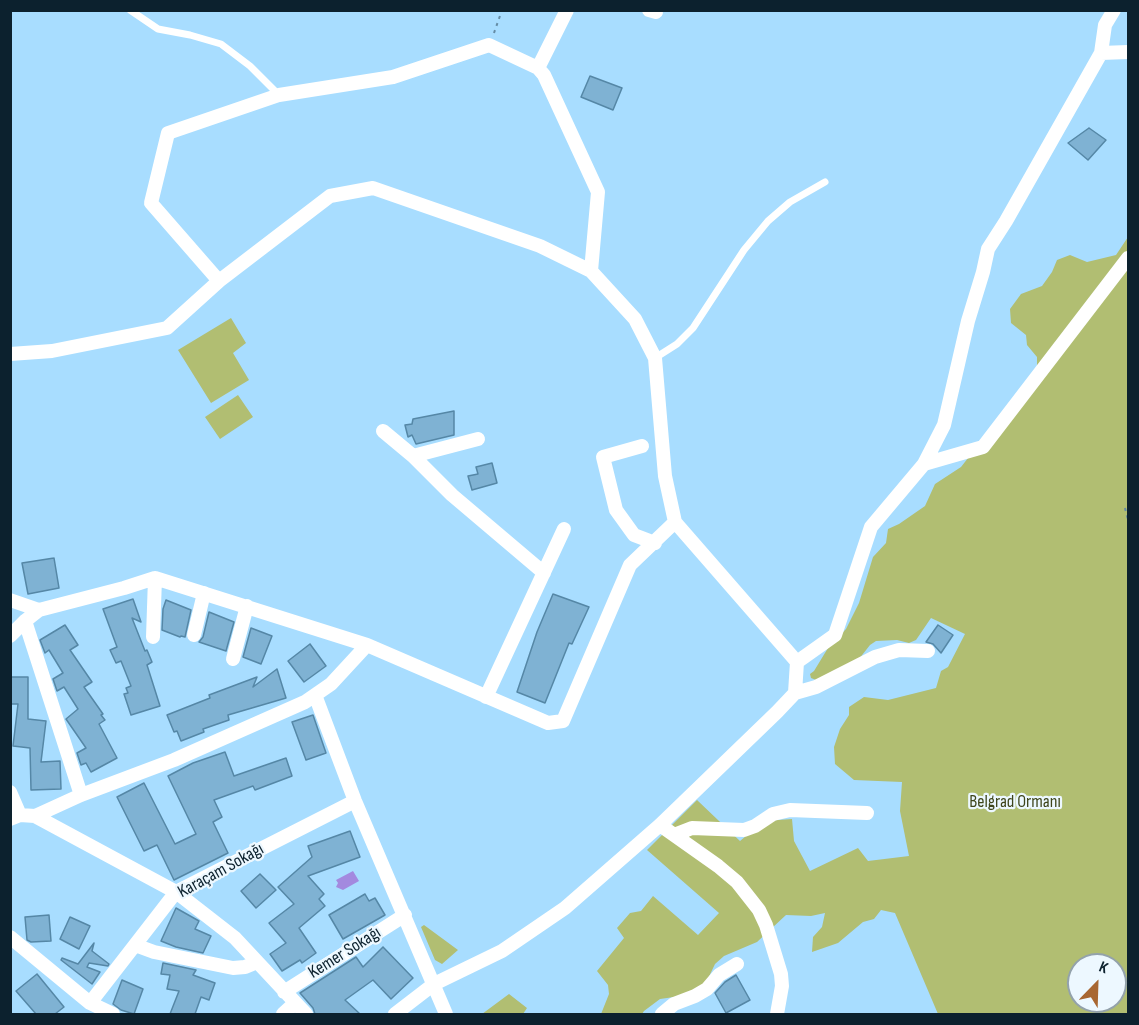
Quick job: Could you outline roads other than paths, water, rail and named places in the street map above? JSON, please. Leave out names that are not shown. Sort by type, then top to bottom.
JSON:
[{"type":"street","points":[[538,68],[567,10]]},
{"type":"street","points":[[797,662],[835,635],[871,527],[924,464],[944,425],[968,321],[988,249],[1101,52],[1105,25],[1114,10]]},
{"type":"street","points":[[219,280],[151,203],[168,133],[279,95],[393,76],[489,45],[538,68],[544,75],[598,192],[591,271]]},
{"type":"street","points":[[1101,52],[1128,52]]},
{"type":"street","points":[[10,354],[52,351],[167,328],[219,280],[330,196],[373,188],[540,246],[591,271],[635,319],[655,358],[664,476],[675,522],[797,662],[795,693]]},
{"type":"street","points":[[924,464],[983,447],[1128,258]]},
{"type":"street","points":[[383,431],[413,456],[452,495],[544,573]]},
{"type":"street","points":[[413,456],[478,439]]},
{"type":"street","points":[[642,446],[603,457],[616,510],[634,535],[655,543]]},
{"type":"street","points":[[10,636],[39,610],[155,578],[367,645],[548,723],[563,721],[630,564],[675,522]]},
{"type":"street","points":[[486,697],[564,529]]},
{"type":"street","points":[[153,637],[155,578]]},
{"type":"street","points":[[194,635],[204,593]]},
{"type":"street","points":[[10,600],[39,610]]},
{"type":"street","points":[[233,659],[247,606]]},
{"type":"street","points":[[25,621],[81,795]]},
{"type":"street","points":[[10,792],[15,817],[35,816],[81,795],[174,760],[304,702],[331,684],[367,645]]},
{"type":"street","points":[[395,1014],[434,984],[502,951],[565,908],[660,825],[795,693],[816,687],[874,657],[899,650],[928,651]]},
{"type":"street","points":[[315,694],[355,801],[446,1014]]},
{"type":"street","name":"Karaçam Sokağı","points":[[90,1003],[176,892],[355,801]]},
{"type":"street","points":[[674,835],[692,828],[744,830],[755,826],[773,814],[790,810],[867,813]]},
{"type":"street","points":[[35,816],[176,892],[235,938],[306,1014]]},
{"type":"street","points":[[660,825],[737,882],[759,910],[781,974],[781,993],[777,1014]]},
{"type":"street","name":"Kemer Sokağı","points":[[284,992],[405,915]]},
{"type":"street","points":[[10,937],[90,1003],[112,1014]]},
{"type":"street","points":[[135,945],[154,952],[233,968],[245,967],[257,962]]},
{"type":"street","points":[[662,1014],[674,1004],[706,989],[719,975],[737,964]]},
{"type":"street","points":[[283,1014],[295,1003]]},
{"type":"lane","points":[[130,10],[158,30],[190,35],[221,44],[250,66],[279,95]]},
{"type":"lane","points":[[655,358],[677,344],[693,328],[744,250],[768,221],[790,202],[825,182]]},
{"type":"park label","name":"Belgrad Ormanı","points":[[1015,802]]}]
